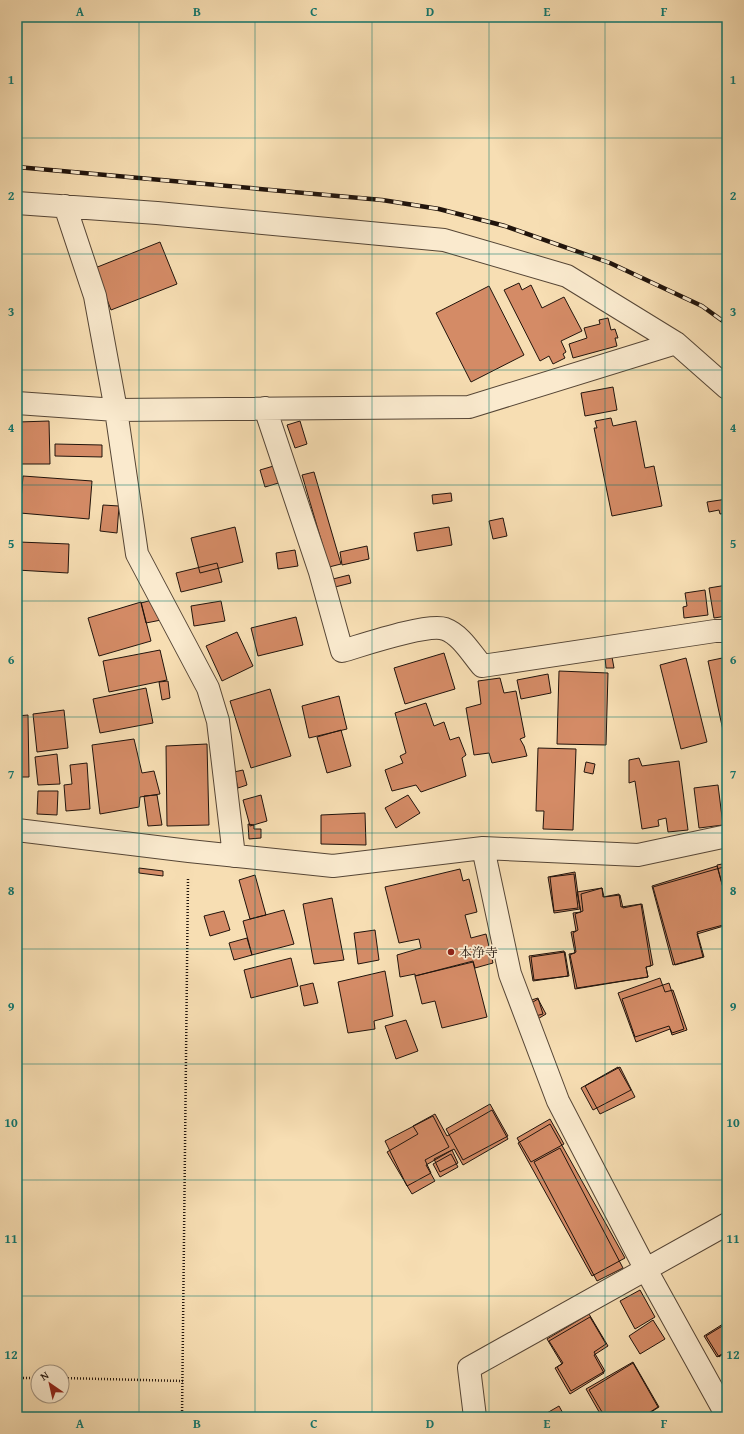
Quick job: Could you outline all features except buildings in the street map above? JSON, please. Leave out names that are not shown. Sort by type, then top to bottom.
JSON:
[{"type":"street","points":[[17,203],[444,240],[568,276],[676,343],[727,388]]},
{"type":"street","points":[[65,206],[95,296],[116,410],[137,554],[208,688],[218,721],[234,856]]},
{"type":"street","points":[[17,403],[116,410],[470,406],[676,343]]},
{"type":"street","points":[[266,408],[320,572],[342,651],[424,629],[444,629],[459,638],[482,666],[708,632],[727,631]]},
{"type":"street","points":[[17,830],[189,851],[333,866],[483,848],[638,855],[727,836]]},
{"type":"street","points":[[483,848],[510,974],[558,1101],[645,1268],[727,1416]]},
{"type":"street","points":[[475,1417],[469,1368],[645,1268],[727,1224]]},
{"type":"path","points":[[182,1417],[189,851]]},
{"type":"path","points":[[17,1378],[30,1378]]},
{"type":"path","points":[[70,1378],[183,1380]]},
{"type":"railway","points":[[17,167],[382,200],[439,209],[505,226],[610,263],[702,306],[727,324]]},
{"type":"place","name":"本浄寺","points":[[451,952]]}]
